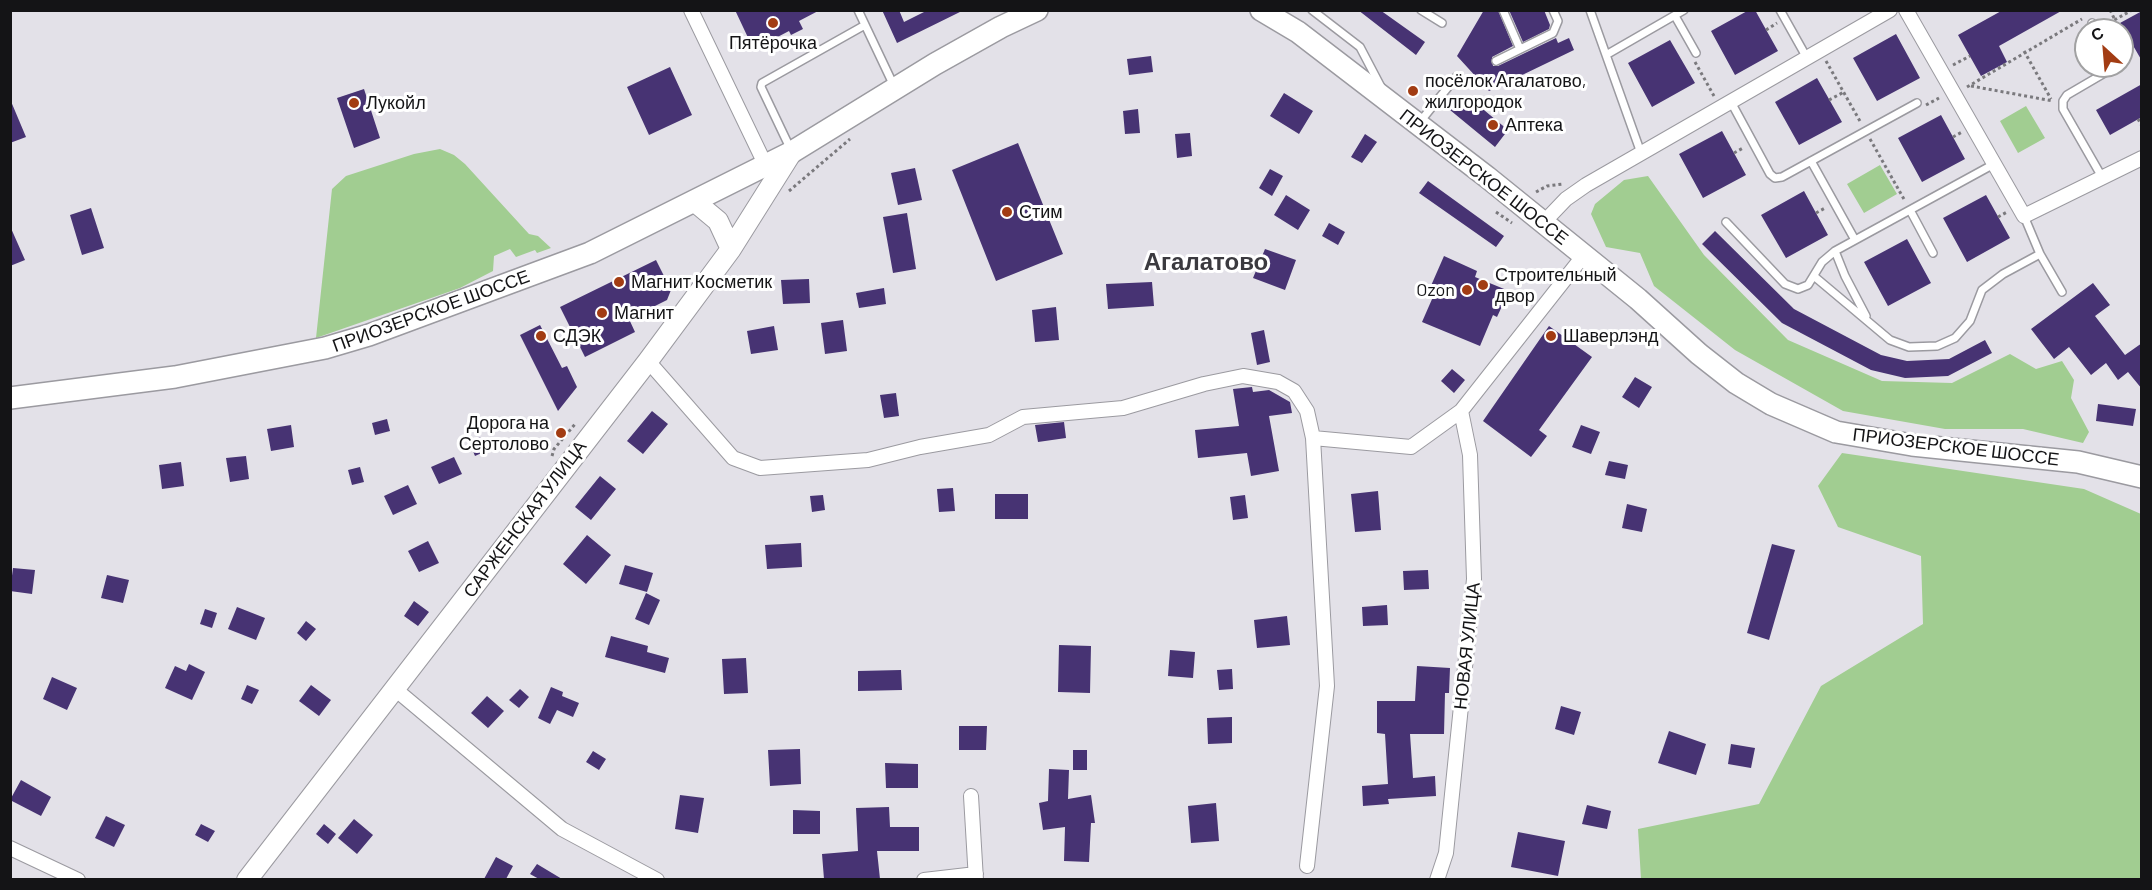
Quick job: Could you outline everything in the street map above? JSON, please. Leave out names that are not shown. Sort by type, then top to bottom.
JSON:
[{"type":"main road","name":"ПРИОЗЕРСКОЕ ШОССЕ","points":[[10,398],[176,377],[336,345],[369,336],[590,253],[792,152],[1001,27],[1037,10]]},
{"type":"main road","name":"ПРИОЗЕРСКОЕ ШОССЕ","points":[[1262,10],[1298,32],[1385,98],[1544,222],[1736,383],[1771,404],[1836,432],[1912,445],[2078,462],[2142,477]]},
{"type":"main road","name":"САРЖЕНСКАЯ УЛИЦА","points":[[247,879],[732,249],[792,152]]},
{"type":"main road","points":[[694,201],[718,221],[732,249]]},
{"type":"street","points":[[691,10],[766,166]]},
{"type":"street","points":[[1544,222],[1566,199],[1641,153],[1807,58],[1873,15],[1890,10]]},
{"type":"street","points":[[1905,10],[2024,216],[2142,158]]},
{"type":"street","points":[[1313,438],[1412,447],[1461,411],[1584,255]]},
{"type":"street","points":[[648,361],[733,458],[760,468],[868,460],[920,447],[989,435],[1023,417],[1124,408],[1204,384],[1243,376],[1278,382],[1294,391],[1307,411],[1313,438],[1327,686],[1307,866]]},
{"type":"street","name":"НОВАЯ УЛИЦА","points":[[1437,879],[1446,853],[1474,579],[1470,455],[1461,411]]},
{"type":"street","points":[[395,689],[562,829],[657,879]]},
{"type":"street","points":[[924,879],[976,877],[971,796]]},
{"type":"street","points":[[10,848],[78,879]]},
{"type":"lane","points":[[858,10],[896,88]]},
{"type":"lane","points":[[1312,10],[1360,46],[1374,70],[1385,98]]},
{"type":"lane","points":[[1421,10],[1442,24]]},
{"type":"lane","points":[[1503,10],[1520,49]]},
{"type":"lane","points":[[1496,60],[1553,33],[1558,21],[1553,10]]},
{"type":"lane","points":[[1590,10],[1641,153]]},
{"type":"lane","points":[[1606,55],[1684,10]]},
{"type":"lane","points":[[1780,10],[1807,58]]},
{"type":"lane","points":[[1675,16],[1696,54]]},
{"type":"lane","points":[[792,152],[761,87],[762,83],[865,25]]},
{"type":"lane","points":[[1418,124],[1457,76]]},
{"type":"lane","points":[[2096,78],[2067,95],[2063,101],[2063,109],[2102,177]]},
{"type":"lane","points":[[1726,105],[1770,174],[1775,178],[1917,103]]},
{"type":"lane","points":[[1811,161],[1855,240]]},
{"type":"lane","points":[[1726,222],[1785,284],[1798,289],[1808,285],[1822,262],[1835,251],[1994,164]]},
{"type":"lane","points":[[1910,210],[1934,253]]},
{"type":"lane","points":[[2024,216],[2040,254],[2062,292]]},
{"type":"lane","points":[[1835,251],[1845,276],[1869,321]]},
{"type":"lane","points":[[1815,276],[1890,340],[1909,347],[1937,346],[1955,338],[1970,321],[1982,290],[2003,274],[2040,254]]},
{"type":"path","points":[[2118,18],[2132,10]]},
{"type":"path","points":[[1962,89],[2010,63],[2024,51],[2074,32]]},
{"type":"path","points":[[2024,51],[2052,101]]},
{"type":"path","points":[[1696,54],[1692,56],[1726,105]]},
{"type":"path","points":[[1950,67],[1970,56]]},
{"type":"path","points":[[1826,59],[1910,210]]},
{"type":"path","points":[[1969,85],[2052,101],[2063,101]]},
{"type":"path","points":[[1830,100],[1844,92]]},
{"type":"path","points":[[1917,103],[1920,108],[1945,94]]},
{"type":"path","points":[[2138,119],[2142,126]]},
{"type":"path","points":[[1496,212],[1511,222]]},
{"type":"path","points":[[554,449],[576,424]]},
{"type":"green space","points":[[2026,106],[2045,138],[2018,153],[2000,121]]},
{"type":"green space","points":[[440,149],[454,155],[465,164],[529,234],[538,236],[551,248],[537,253],[535,250],[516,257],[510,249],[494,256],[493,271],[460,288],[316,338],[332,189],[346,176],[414,154]]},
{"type":"green space","points":[[1880,165],[1897,194],[1864,213],[1847,184]]},
{"type":"green space","points":[[1648,176],[1704,255],[1788,340],[1882,381],[1952,383],[2010,354],[2036,369],[2062,361],[2074,380],[2071,398],[2089,432],[2083,443],[2023,429],[1945,429],[1843,411],[1735,350],[1654,286],[1640,253],[1606,247],[1591,214],[1595,204],[1624,180]]},
{"type":"green space","points":[[1842,453],[2084,489],[2141,514],[2141,879],[1641,879],[1638,829],[1759,804],[1821,686],[1923,624],[1921,556],[1838,527],[1818,486]]},
{"type":"building","points":[[735,10],[820,10],[799,21],[803,29],[791,35],[789,31],[768,42],[765,37],[751,44]]},
{"type":"building","points":[[882,10],[899,10],[904,22],[928,10],[964,10],[897,43]]},
{"type":"building","points":[[1358,10],[1380,10],[1425,42],[1416,55]]},
{"type":"building","points":[[1484,10],[1498,10],[1513,46],[1492,57],[1493,66],[1498,66],[1556,38],[1558,43],[1569,38],[1574,50],[1489,91],[1457,56]]},
{"type":"building","points":[[1509,10],[1544,10],[1550,25],[1549,29],[1523,42]]},
{"type":"building","points":[[1749,10],[1755,10],[1778,51],[1735,75],[1711,31]]},
{"type":"building","points":[[2003,10],[2063,10],[1999,46],[2007,62],[1981,76],[1958,35]]},
{"type":"building","points":[[2142,11],[2142,61],[2134,47],[2134,18],[2129,18]]},
{"type":"building","points":[[1896,34],[1920,78],[1877,101],[1853,58]]},
{"type":"building","points":[[1670,40],[1695,83],[1652,107],[1628,63]]},
{"type":"building","points":[[1151,56],[1153,72],[1129,75],[1127,59]]},
{"type":"building","points":[[670,67],[692,115],[649,135],[627,87]]},
{"type":"building","points":[[1817,78],[1842,122],[1799,145],[1775,102]]},
{"type":"building","points":[[2142,84],[2142,117],[2110,135],[2096,110]]},
{"type":"building","points":[[364,89],[380,138],[354,148],[337,98]]},
{"type":"building","points":[[1284,93],[1313,111],[1299,134],[1270,116]]},
{"type":"building","points":[[1460,97],[1474,109],[1478,105],[1508,130],[1495,147],[1450,110]]},
{"type":"building","points":[[10,99],[26,137],[10,143]]},
{"type":"building","points":[[1138,109],[1140,133],[1125,134],[1123,111]]},
{"type":"building","points":[[1941,115],[1965,159],[1922,182],[1898,138]]},
{"type":"building","points":[[1722,131],[1746,175],[1703,198],[1679,154]]},
{"type":"building","points":[[1190,133],[1192,156],[1177,158],[1175,134]]},
{"type":"building","points":[[1365,134],[1377,142],[1362,163],[1351,157]]},
{"type":"building","name":"Стим","points":[[1018,143],[1063,254],[996,281],[952,170]]},
{"type":"building","points":[[915,168],[922,200],[898,205],[891,173]]},
{"type":"building","points":[[1270,169],[1283,176],[1272,196],[1259,188]]},
{"type":"building","points":[[1428,181],[1504,236],[1496,247],[1419,193]]},
{"type":"building","points":[[1804,191],[1828,235],[1786,258],[1761,215]]},
{"type":"building","points":[[1286,195],[1310,210],[1298,230],[1274,215]]},
{"type":"building","points":[[1986,195],[2010,238],[1967,262],[1943,218]]},
{"type":"building","points":[[91,208],[104,248],[82,255],[70,215]]},
{"type":"building","points":[[907,213],[916,269],[893,273],[883,217]]},
{"type":"building","points":[[1329,223],[1345,232],[1338,245],[1322,236]]},
{"type":"building","points":[[10,226],[25,260],[10,266]]},
{"type":"building","points":[[1715,231],[1794,309],[1881,355],[1907,361],[1949,359],[1985,340],[1992,353],[1948,376],[1905,378],[1871,370],[1782,323],[1702,244]]},
{"type":"building","points":[[1907,239],[1931,283],[1888,306],[1864,262]]},
{"type":"building","points":[[1265,249],[1296,260],[1285,290],[1253,278]]},
{"type":"building","points":[[1444,256],[1477,271],[1475,277],[1509,291],[1497,317],[1493,315],[1480,346],[1422,322],[1436,290],[1430,288]]},
{"type":"building","name":"Магнит","points":[[656,260],[671,290],[667,300],[629,319],[635,332],[585,357],[560,307]]},
{"type":"building","points":[[809,279],[810,303],[783,304],[781,280]]},
{"type":"building","points":[[1152,282],[1154,306],[1108,309],[1106,284]]},
{"type":"building","points":[[2093,283],[2110,305],[2095,316],[2125,355],[2142,343],[2142,389],[2128,372],[2118,380],[2106,363],[2091,375],[2069,347],[2054,359],[2031,329]]},
{"type":"building","points":[[884,288],[886,304],[859,308],[856,293]]},
{"type":"building","points":[[1056,307],[1059,340],[1035,342],[1032,310]]},
{"type":"building","points":[[843,320],[847,351],[825,354],[821,323]]},
{"type":"building","points":[[540,325],[562,368],[567,366],[577,387],[558,411],[520,335]]},
{"type":"building","points":[[774,326],[778,350],[751,354],[747,331]]},
{"type":"building","points":[[1549,326],[1592,357],[1539,430],[1547,436],[1531,457],[1483,421]]},
{"type":"building","points":[[1264,330],[1270,362],[1257,365],[1251,333]]},
{"type":"building","points":[[1452,369],[1465,380],[1454,393],[1441,381]]},
{"type":"building","points":[[1635,377],[1652,387],[1639,408],[1622,397]]},
{"type":"building","points":[[1252,387],[1253,392],[1269,390],[1290,402],[1292,413],[1269,416],[1279,471],[1251,476],[1247,453],[1198,458],[1195,430],[1239,426],[1233,389]]},
{"type":"building","points":[[896,393],[899,416],[884,418],[880,395]]},
{"type":"building","points":[[2098,404],[2136,409],[2133,426],[2096,421]]},
{"type":"building","points":[[652,411],[668,424],[643,454],[627,441]]},
{"type":"building","points":[[387,419],[390,431],[375,435],[372,423]]},
{"type":"building","points":[[1064,422],[1066,438],[1038,442],[1035,425]]},
{"type":"building","points":[[291,425],[294,447],[271,451],[267,429]]},
{"type":"building","points":[[1581,425],[1600,432],[1591,454],[1572,447]]},
{"type":"building","points":[[480,437],[486,451],[475,456],[469,442]]},
{"type":"building","points":[[246,456],[249,479],[230,482],[226,458]]},
{"type":"building","points":[[454,457],[462,474],[439,484],[431,467]]},
{"type":"building","points":[[1609,461],[1628,465],[1625,479],[1605,475]]},
{"type":"building","points":[[181,462],[184,486],[162,489],[159,465]]},
{"type":"building","points":[[360,467],[364,482],[352,485],[348,470]]},
{"type":"building","points":[[600,476],[616,489],[591,520],[575,507]]},
{"type":"building","points":[[408,485],[417,504],[393,515],[384,496]]},
{"type":"building","points":[[953,488],[955,511],[939,512],[937,489]]},
{"type":"building","points":[[1378,491],[1381,530],[1355,532],[1351,494]]},
{"type":"building","points":[[995,494],[1028,494],[1028,519],[995,519]]},
{"type":"building","points":[[823,495],[825,510],[812,512],[810,496]]},
{"type":"building","points":[[1245,495],[1248,518],[1233,520],[1230,497]]},
{"type":"building","points":[[1627,504],[1647,509],[1642,532],[1622,528]]},
{"type":"building","points":[[587,535],[611,555],[586,584],[563,564]]},
{"type":"building","points":[[428,541],[439,563],[419,572],[408,551]]},
{"type":"building","points":[[801,543],[802,567],[767,569],[765,545]]},
{"type":"building","points":[[1772,544],[1795,550],[1769,640],[1747,633]]},
{"type":"building","points":[[625,565],[653,573],[647,592],[619,584]]},
{"type":"building","points":[[13,568],[35,570],[32,594],[10,591]]},
{"type":"building","points":[[1428,570],[1429,589],[1404,590],[1403,571]]},
{"type":"building","points":[[107,575],[129,580],[123,603],[101,598]]},
{"type":"building","points":[[646,593],[660,600],[649,625],[635,619]]},
{"type":"building","points":[[414,601],[429,612],[418,626],[404,616]]},
{"type":"building","points":[[1387,605],[1388,625],[1363,626],[1362,607]]},
{"type":"building","points":[[237,607],[265,618],[256,640],[228,629]]},
{"type":"building","points":[[205,609],[217,613],[212,628],[200,624]]},
{"type":"building","points":[[1287,616],[1290,645],[1257,648],[1254,620]]},
{"type":"building","points":[[306,621],[316,629],[306,641],[297,633]]},
{"type":"building","points":[[611,636],[648,646],[647,652],[669,658],[665,673],[605,657]]},
{"type":"building","points":[[1059,645],[1091,646],[1090,693],[1058,692]]},
{"type":"building","points":[[1170,650],[1195,652],[1193,678],[1168,676]]},
{"type":"building","points":[[746,658],[748,693],[724,694],[722,659]]},
{"type":"building","points":[[189,664],[205,672],[192,700],[165,688],[175,666],[186,671]]},
{"type":"building","points":[[1417,666],[1450,668],[1449,693],[1445,693],[1444,734],[1410,734],[1413,778],[1435,776],[1436,796],[1388,799],[1389,804],[1363,806],[1362,786],[1388,784],[1385,734],[1377,733],[1377,701],[1415,701]]},
{"type":"building","points":[[1232,669],[1233,689],[1219,690],[1217,670]]},
{"type":"building","points":[[901,670],[902,690],[858,691],[858,671]]},
{"type":"building","points":[[52,677],[77,688],[67,710],[43,699]]},
{"type":"building","points":[[247,685],[259,690],[252,704],[241,699]]},
{"type":"building","points":[[311,685],[331,700],[319,716],[299,701]]},
{"type":"building","points":[[551,687],[563,692],[562,696],[579,703],[573,717],[557,710],[550,724],[538,718]]},
{"type":"building","points":[[520,689],[529,697],[519,708],[509,700]]},
{"type":"building","points":[[487,696],[504,711],[488,728],[471,713]]},
{"type":"building","points":[[1561,706],[1581,712],[1574,735],[1555,729]]},
{"type":"building","points":[[1232,717],[1232,743],[1208,744],[1207,718]]},
{"type":"building","points":[[959,726],[987,726],[986,750],[959,750]]},
{"type":"building","points":[[1669,731],[1706,744],[1696,775],[1658,763]]},
{"type":"building","points":[[1731,744],[1755,748],[1751,768],[1728,764]]},
{"type":"building","points":[[800,749],[801,784],[770,786],[768,750]]},
{"type":"building","points":[[1073,750],[1087,750],[1087,770],[1073,770]]},
{"type":"building","points":[[593,751],[606,759],[599,770],[586,762]]},
{"type":"building","points":[[885,763],[918,764],[918,788],[886,788]]},
{"type":"building","points":[[1049,769],[1069,770],[1068,799],[1091,795],[1095,823],[1091,823],[1089,862],[1064,861],[1065,827],[1043,830],[1039,803],[1048,801]]},
{"type":"building","points":[[21,780],[51,797],[41,816],[10,800]]},
{"type":"building","points":[[680,795],[704,798],[698,833],[675,829]]},
{"type":"building","points":[[1216,803],[1219,841],[1191,843],[1188,806]]},
{"type":"building","points":[[1587,805],[1611,811],[1607,829],[1582,824]]},
{"type":"building","points":[[889,807],[890,827],[919,827],[919,851],[877,851],[880,879],[824,879],[822,854],[858,851],[856,808]]},
{"type":"building","points":[[793,810],[820,811],[820,834],[793,834]]},
{"type":"building","points":[[106,816],[125,825],[114,847],[95,838]]},
{"type":"building","points":[[354,819],[373,835],[357,854],[338,838]]},
{"type":"building","points":[[201,824],[215,831],[208,842],[195,835]]},
{"type":"building","points":[[324,824],[336,834],[328,844],[316,834]]},
{"type":"building","points":[[1518,832],[1565,841],[1558,876],[1511,867]]},
{"type":"building","points":[[496,857],[513,866],[506,879],[484,879]]},
{"type":"building","points":[[537,864],[562,879],[539,879],[530,874]]},
{"type":"place","name":"Пятёрочка","points":[[773,23]]},
{"type":"place","name":"посёлок Агалатово, жилгородок","points":[[1413,91]]},
{"type":"place","name":"Лукойл","points":[[354,103]]},
{"type":"place","name":"Аптека","points":[[1493,125]]},
{"type":"place","name":"Стим","points":[[1007,212]]},
{"type":"place","name":"Магнит Косметик","points":[[619,282]]},
{"type":"place","name":"Строительный двор","points":[[1483,285]]},
{"type":"place","name":"Ozon","points":[[1467,290]]},
{"type":"place","name":"Магнит","points":[[602,313]]},
{"type":"place","name":"СДЭК","points":[[541,336]]},
{"type":"place","name":"Шаверлэнд","points":[[1551,336]]},
{"type":"place","name":"Дорога на Сертолово","points":[[561,433]]},
{"type":"district","name":"Агалатово","points":[[1206,262]]}]
